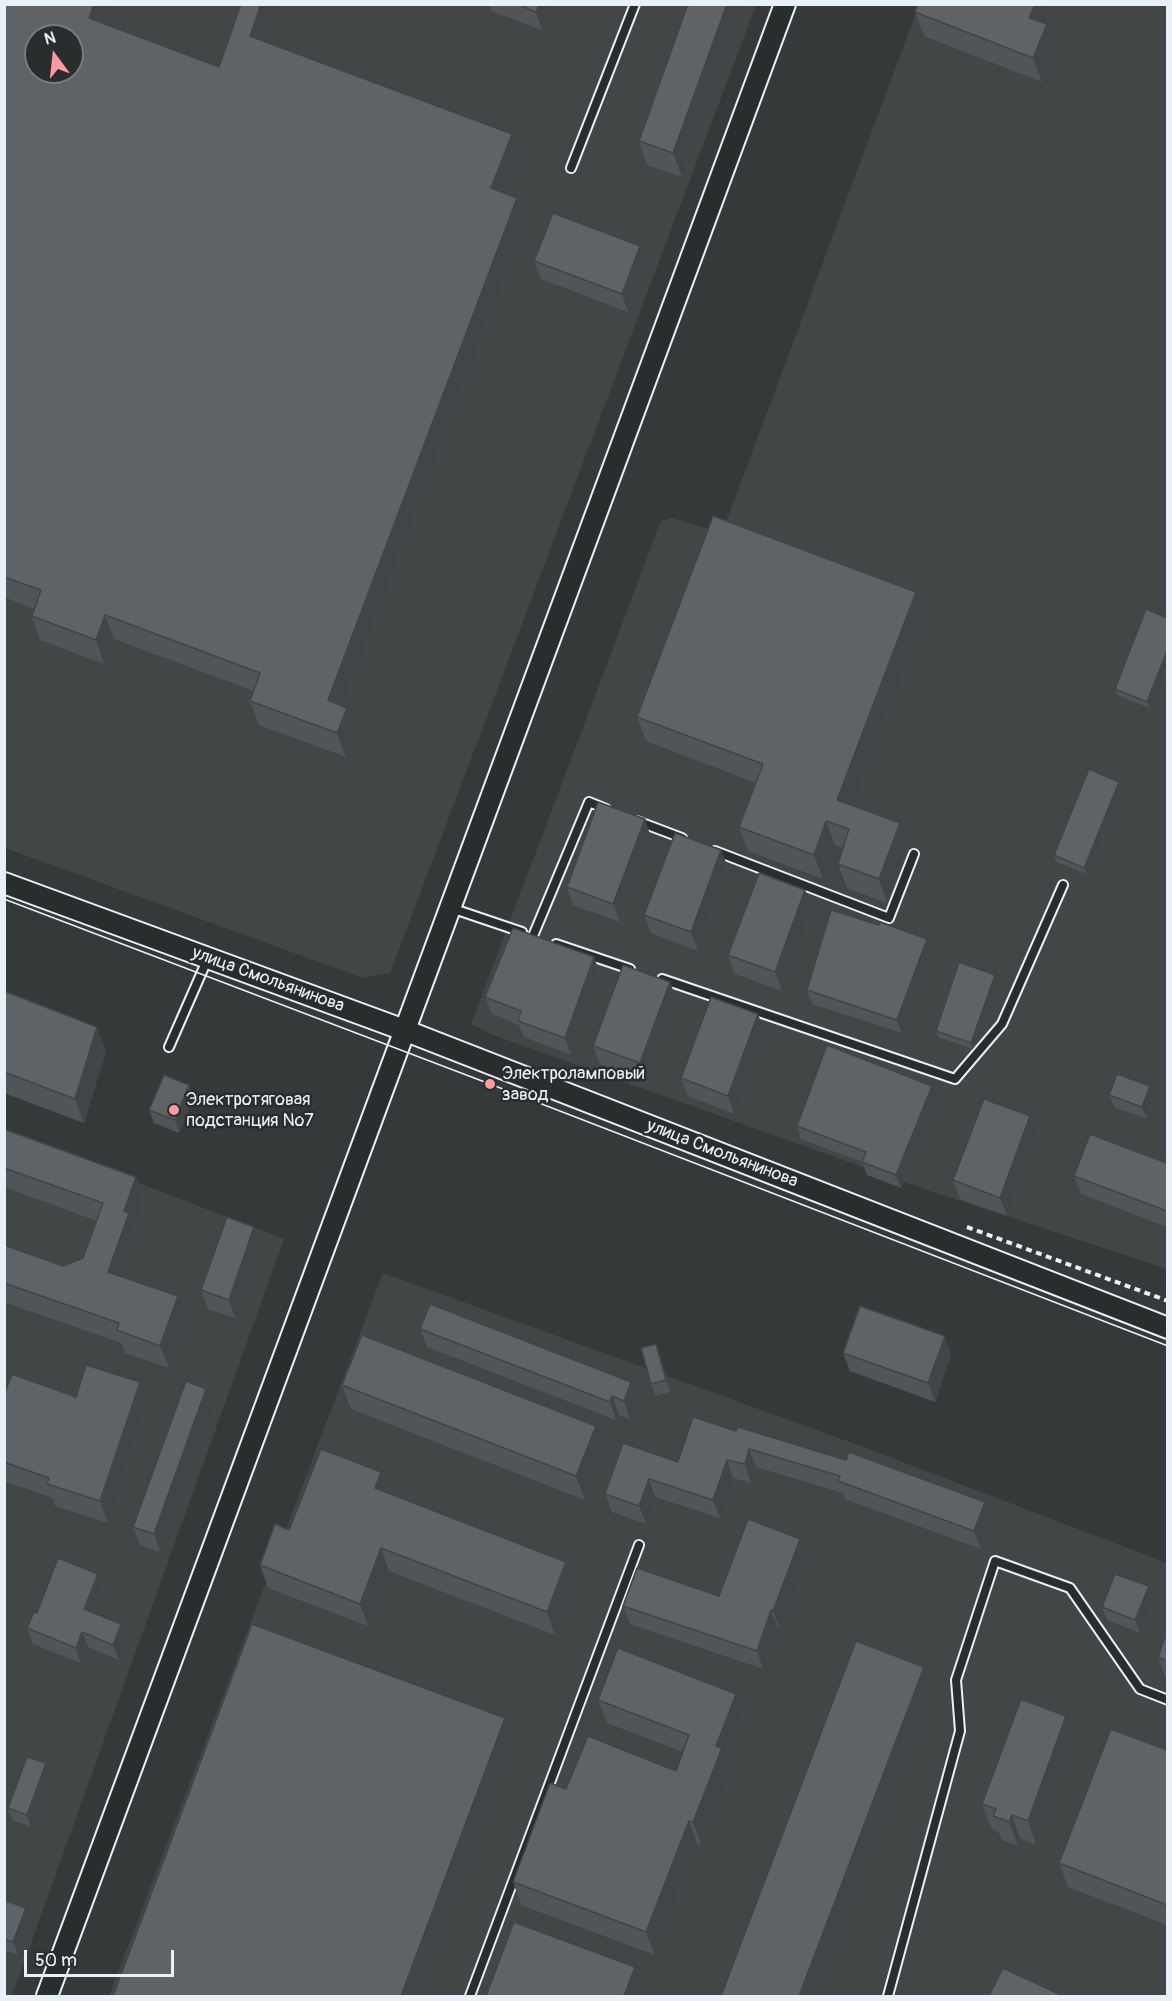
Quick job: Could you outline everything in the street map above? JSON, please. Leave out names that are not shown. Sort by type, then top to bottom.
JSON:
[{"type":"street","points":[[47,1996],[785,4]]},
{"type":"street","name":"улица Смольянинова","points":[[4,883],[404,1030],[1167,1328]]},
{"type":"lane","points":[[570,168],[635,4]]},
{"type":"lane","points":[[533,936],[589,802],[611,811]]},
{"type":"lane","points":[[633,819],[689,841]]},
{"type":"lane","points":[[711,850],[889,918],[914,854]]},
{"type":"lane","points":[[655,977],[955,1079],[1002,1024],[1063,885]]},
{"type":"lane","points":[[450,908],[644,973]]},
{"type":"lane","points":[[169,1047],[208,958]]},
{"type":"lane","points":[[470,1996],[639,1545]]},
{"type":"lane","points":[[888,1996],[960,1731],[956,1680],[995,1561],[1070,1588],[1140,1689],[1167,1700]]},
{"type":"shaded area","points":[[4,5],[756,5],[390,973],[363,978],[5,848]]},
{"type":"shaded area","points":[[919,5],[1167,5],[1167,1269],[930,1191],[493,1035],[471,1024],[661,521],[671,518],[722,533]]},
{"type":"shaded area","points":[[4,1131],[284,1239],[12,1996],[4,1996]]},
{"type":"shaded area","points":[[383,1273],[858,1445],[1167,1563],[1167,1996],[109,1996]]},
{"type":"building","points":[[4,4],[94,4],[89,18],[219,67],[241,4],[261,4],[250,36],[512,134],[491,188],[517,198],[328,700],[347,708],[337,733],[250,701],[260,673],[105,615],[96,640],[32,616],[41,590],[4,577]]},
{"type":"building","points":[[517,4],[539,4],[536,12]]},
{"type":"building","points":[[688,4],[727,4],[673,153],[639,141]]},
{"type":"building","points":[[918,4],[1035,4],[1029,18],[1047,24],[1033,58],[915,12]]},
{"type":"building","points":[[553,213],[640,246],[622,294],[534,261]]},
{"type":"building","points":[[713,516],[916,592],[837,800],[900,823],[879,879],[838,864],[849,829],[826,821],[814,855],[739,827],[763,764],[637,717]]},
{"type":"building","points":[[1146,609],[1167,618],[1167,651],[1147,702],[1115,689]]},
{"type":"building","points":[[1089,769],[1119,782],[1084,868],[1054,855]]},
{"type":"building","points":[[598,802],[645,819],[613,904],[567,887]]},
{"type":"building","points":[[675,833],[721,850],[691,932],[644,915]]},
{"type":"building","points":[[759,873],[805,890],[775,972],[728,955]]},
{"type":"building","points":[[831,910],[879,925],[880,922],[927,939],[897,1020],[807,990]]},
{"type":"building","points":[[513,928],[594,957],[565,1038],[518,1021],[521,1011],[485,997]]},
{"type":"building","points":[[959,962],[995,975],[971,1043],[936,1031]]},
{"type":"building","points":[[623,965],[670,982],[640,1063],[593,1046]]},
{"type":"building","points":[[4,991],[97,1027],[75,1099],[4,1072]]},
{"type":"building","points":[[711,997],[758,1014],[728,1096],[681,1078]]},
{"type":"building","points":[[827,1045],[932,1086],[896,1175],[862,1162],[866,1152],[797,1126]]},
{"type":"building","points":[[1117,1074],[1150,1086],[1142,1107],[1109,1095]]},
{"type":"building","points":[[164,1075],[189,1085],[175,1120],[149,1110]]},
{"type":"building","points":[[984,1099],[1030,1116],[1000,1198],[953,1180]]},
{"type":"building","points":[[4,1129],[136,1177],[124,1211],[129,1213],[108,1272],[178,1296],[160,1346],[117,1330],[119,1323],[4,1283],[4,1245],[63,1266],[83,1258],[103,1203],[4,1168]]},
{"type":"building","points":[[1090,1134],[1167,1163],[1167,1211],[1074,1176]]},
{"type":"building","points":[[227,1217],[254,1227],[229,1300],[201,1290]]},
{"type":"building","points":[[430,1304],[631,1382],[624,1401],[612,1396],[610,1402],[420,1329]]},
{"type":"building","points":[[860,1306],[945,1336],[928,1383],[843,1353]]},
{"type":"building","points":[[362,1335],[596,1426],[576,1476],[342,1385]]},
{"type":"building","points":[[656,1344],[666,1380],[651,1384],[641,1348]]},
{"type":"building","points":[[86,1365],[140,1382],[100,1501],[47,1484],[49,1478],[4,1462],[4,1395],[12,1374],[76,1397]]},
{"type":"building","points":[[186,1381],[206,1389],[154,1534],[133,1527]]},
{"type":"building","points":[[693,1417],[736,1431],[738,1427],[846,1460],[849,1452],[985,1502],[974,1531],[838,1481],[840,1476],[749,1449],[745,1464],[727,1460],[713,1500],[649,1479],[639,1506],[605,1494],[623,1443],[678,1462]]},
{"type":"building","points":[[321,1449],[381,1472],[375,1488],[566,1562],[547,1612],[381,1548],[360,1604],[260,1565],[275,1524],[289,1530]]},
{"type":"building","points":[[748,1519],[800,1539],[757,1651],[623,1606],[637,1568],[719,1596]]},
{"type":"building","points":[[58,1558],[98,1574],[84,1609],[121,1624],[113,1645],[82,1632],[76,1648],[27,1628],[34,1612],[37,1613]]},
{"type":"building","points":[[1115,1574],[1149,1586],[1135,1620],[1102,1607]]},
{"type":"building","points":[[252,1624],[505,1718],[401,1996],[113,1996]]},
{"type":"building","points":[[1167,1632],[1167,1661],[1158,1657]]},
{"type":"building","points":[[856,1641],[924,1667],[799,1996],[721,1996]]},
{"type":"building","points":[[618,1648],[736,1694],[716,1746],[722,1748],[693,1822],[689,1821],[646,1932],[513,1882],[550,1783],[566,1789],[588,1736],[676,1771],[689,1735],[598,1700]]},
{"type":"building","points":[[1021,1699],[1066,1716],[1028,1821],[1012,1815],[1009,1822],[993,1816],[996,1809],[982,1804]]},
{"type":"building","points":[[1111,1729],[1167,1750],[1167,1905],[1059,1863]]},
{"type":"building","points":[[27,1757],[46,1763],[27,1815],[8,1808]]},
{"type":"building","points":[[7,1901],[26,1908],[13,1942],[4,1939],[4,1907]]},
{"type":"building","points":[[514,1922],[635,1967],[624,1996],[486,1996]]},
{"type":"building","points":[[1003,1968],[1063,1996],[989,1996]]},
{"type":"tram line","points":[[4,899],[1168,1346]]},
{"type":"place","name":"Электроламповый завод","points":[[490,1084]]},
{"type":"place","name":"Электротяговая подстанция №7","points":[[174,1110]]}]
